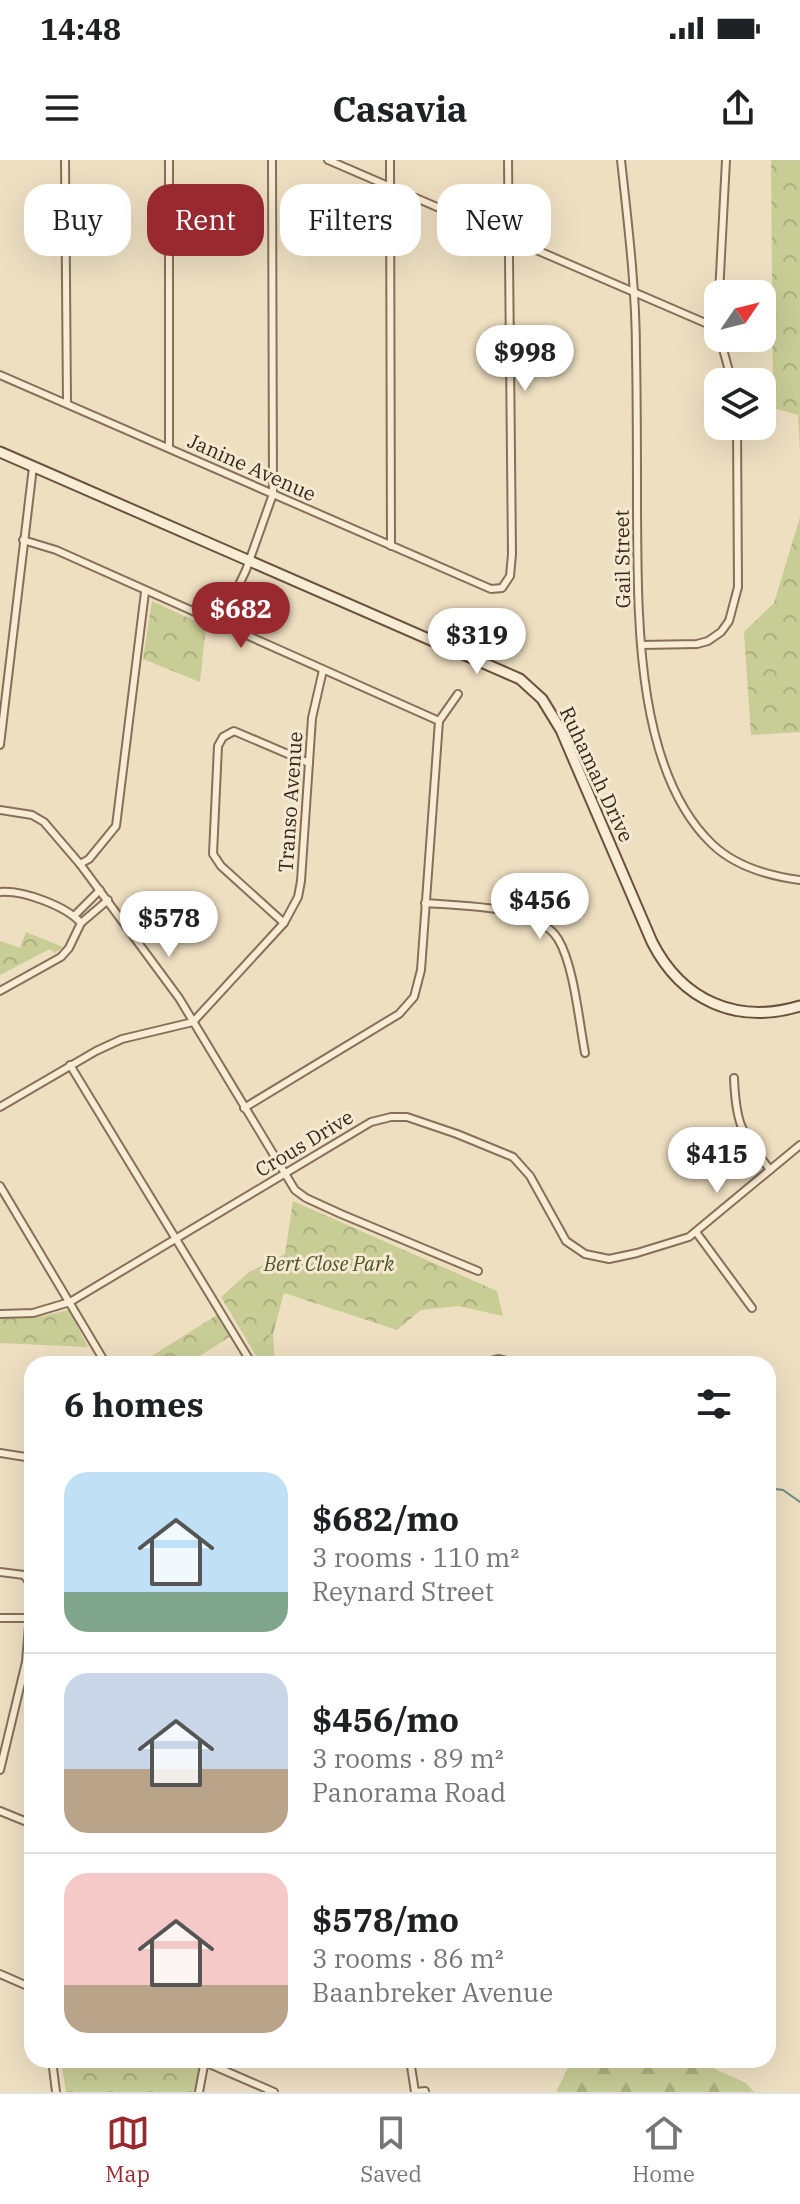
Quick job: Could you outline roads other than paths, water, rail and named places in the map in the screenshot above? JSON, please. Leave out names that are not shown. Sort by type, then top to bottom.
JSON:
[{"type":"street","points":[[65,160],[67,402]]},
{"type":"street","points":[[169,160],[169,448]]},
{"type":"street","points":[[220,625],[273,494],[272,160]]},
{"type":"street","points":[[328,160],[383,184]]},
{"type":"street","points":[[390,160],[390,184]]},
{"type":"street","points":[[508,160],[508,184]]},
{"type":"street","name":"Gail Street","points":[[621,160],[636,294],[638,607],[656,738],[675,793],[712,844],[729,858],[778,877],[800,880]]},
{"type":"street","points":[[720,280],[726,160]]},
{"type":"street","points":[[390,256],[391,546]]},
{"type":"street","name":"Janine Avenue","points":[[0,375],[491,589],[502,588],[509,581],[512,554],[509,256]]},
{"type":"street","points":[[548,256],[704,323]]},
{"type":"street","points":[[641,645],[697,644],[708,641],[726,628],[738,587],[737,440]]},
{"type":"street","name":"Ruhamah Drive","points":[[0,452],[504,670],[531,688],[542,699],[561,730],[652,942],[672,974],[697,995],[726,1008],[762,1014],[800,1006]]},
{"type":"street","points":[[0,745],[33,467]]},
{"type":"street","points":[[23,540],[56,550],[439,721]]},
{"type":"street","points":[[80,864],[89,859],[116,826],[145,592]]},
{"type":"street","name":"Transo Avenue","points":[[193,1022],[284,923],[298,897],[314,701],[323,670]]},
{"type":"street","points":[[244,1108],[407,1007],[419,986],[439,721],[458,694]]},
{"type":"street","points":[[284,923],[224,869],[213,854],[218,746],[223,737],[234,731],[309,763]]},
{"type":"street","points":[[0,810],[32,815],[44,822],[108,900],[162,973],[291,1185],[306,1198],[478,1271]]},
{"type":"street","points":[[74,916],[100,890]]},
{"type":"street","points":[[0,892],[18,893],[63,909],[81,923]]},
{"type":"street","points":[[0,991],[61,957],[81,923],[108,900]]},
{"type":"street","points":[[425,903],[526,915],[553,932],[566,957],[585,1053]]},
{"type":"street","points":[[0,1107],[70,1065],[122,1039],[193,1022]]},
{"type":"street","points":[[70,1065],[247,1356]]},
{"type":"street","points":[[734,1078],[741,1131],[770,1170]]},
{"type":"street","name":"Crous Drive","points":[[0,1314],[33,1313],[70,1302],[371,1122],[391,1117],[407,1117],[457,1134],[519,1161],[559,1231],[572,1247],[598,1258],[618,1258],[682,1240],[696,1232],[800,1145]]},
{"type":"street","points":[[0,1186],[101,1356]]},
{"type":"street","points":[[696,1232],[752,1308]]},
{"type":"street","points":[[0,1453],[24,1457]]},
{"type":"street","points":[[0,1572],[24,1575]]},
{"type":"street","points":[[0,1618],[24,1618]]},
{"type":"street","points":[[0,1770],[24,1670]]},
{"type":"street","points":[[0,1811],[24,1821]]},
{"type":"street","points":[[0,1974],[24,1984]]},
{"type":"street","points":[[53,2068],[56,2092]]},
{"type":"street","points":[[199,2092],[202,2068]]},
{"type":"street","points":[[219,2068],[274,2092]]},
{"type":"street","points":[[412,2068],[416,2092],[425,2091]]},
{"type":"waterway","points":[[776,1489],[783,1490],[800,1502]]},
{"type":"park label","name":"Bert Close Park","points":[[329,1263]]}]
